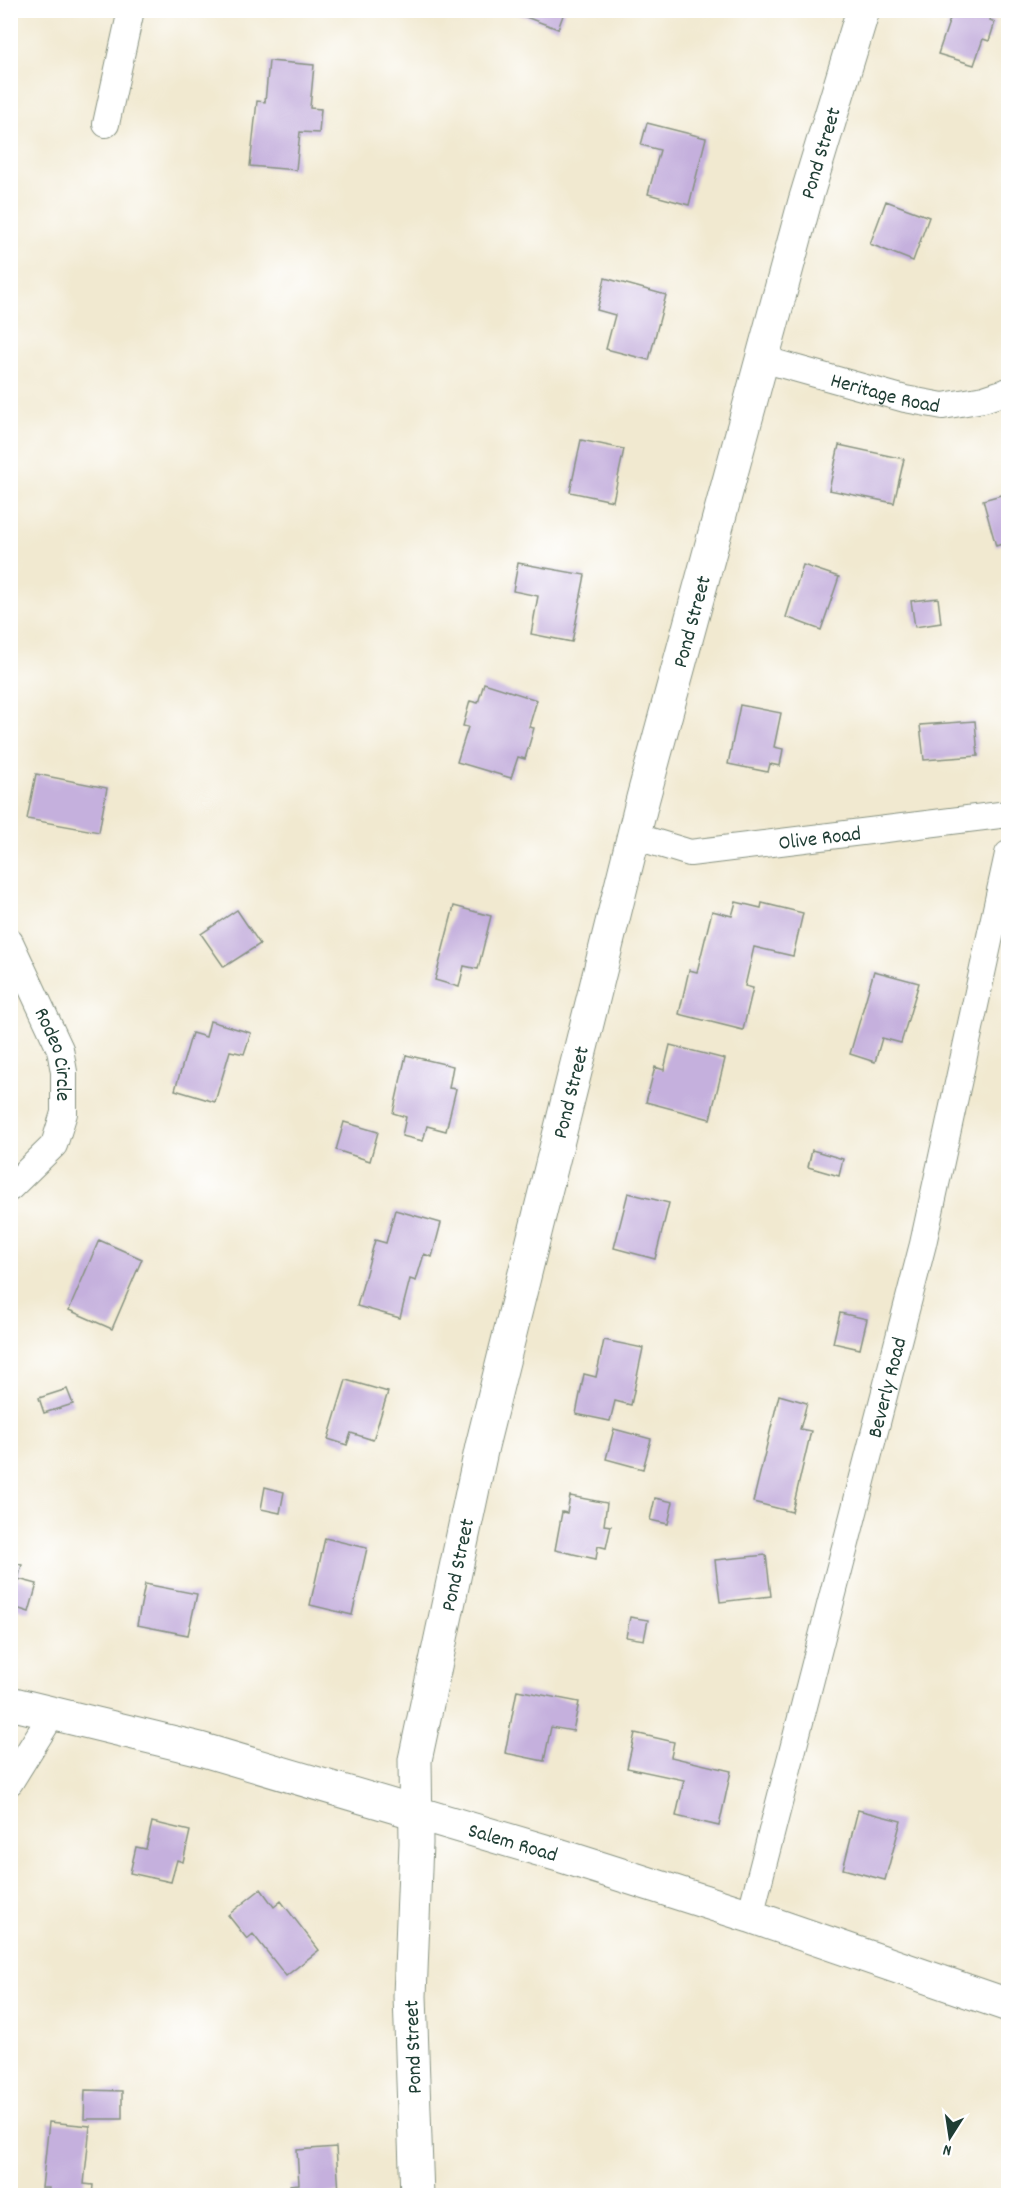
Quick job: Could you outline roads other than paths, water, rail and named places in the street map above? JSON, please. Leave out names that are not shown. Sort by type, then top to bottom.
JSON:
[{"type":"street","points":[[106,123],[131,10]]},
{"type":"street","name":"Pond Street","points":[[417,2196],[410,1996],[416,1813],[415,1760],[482,1446],[634,837],[805,201],[863,10]]},
{"type":"street","name":"Heritage Road","points":[[762,359],[905,399],[943,406],[984,399],[1008,391]]},
{"type":"street","name":"Olive Road","points":[[634,837],[690,853],[1008,814]]},
{"type":"street","name":"Beverly Road","points":[[750,1916],[923,1244],[1008,854]]},
{"type":"street","name":"Rodeo Circle","points":[[10,942],[60,1049],[64,1072],[64,1113],[54,1145],[10,1188]]},
{"type":"street","name":"Salem Road","points":[[10,1703],[200,1749],[416,1813],[750,1916],[1008,2005]]},
{"type":"street","points":[[10,1782],[53,1713]]}]
